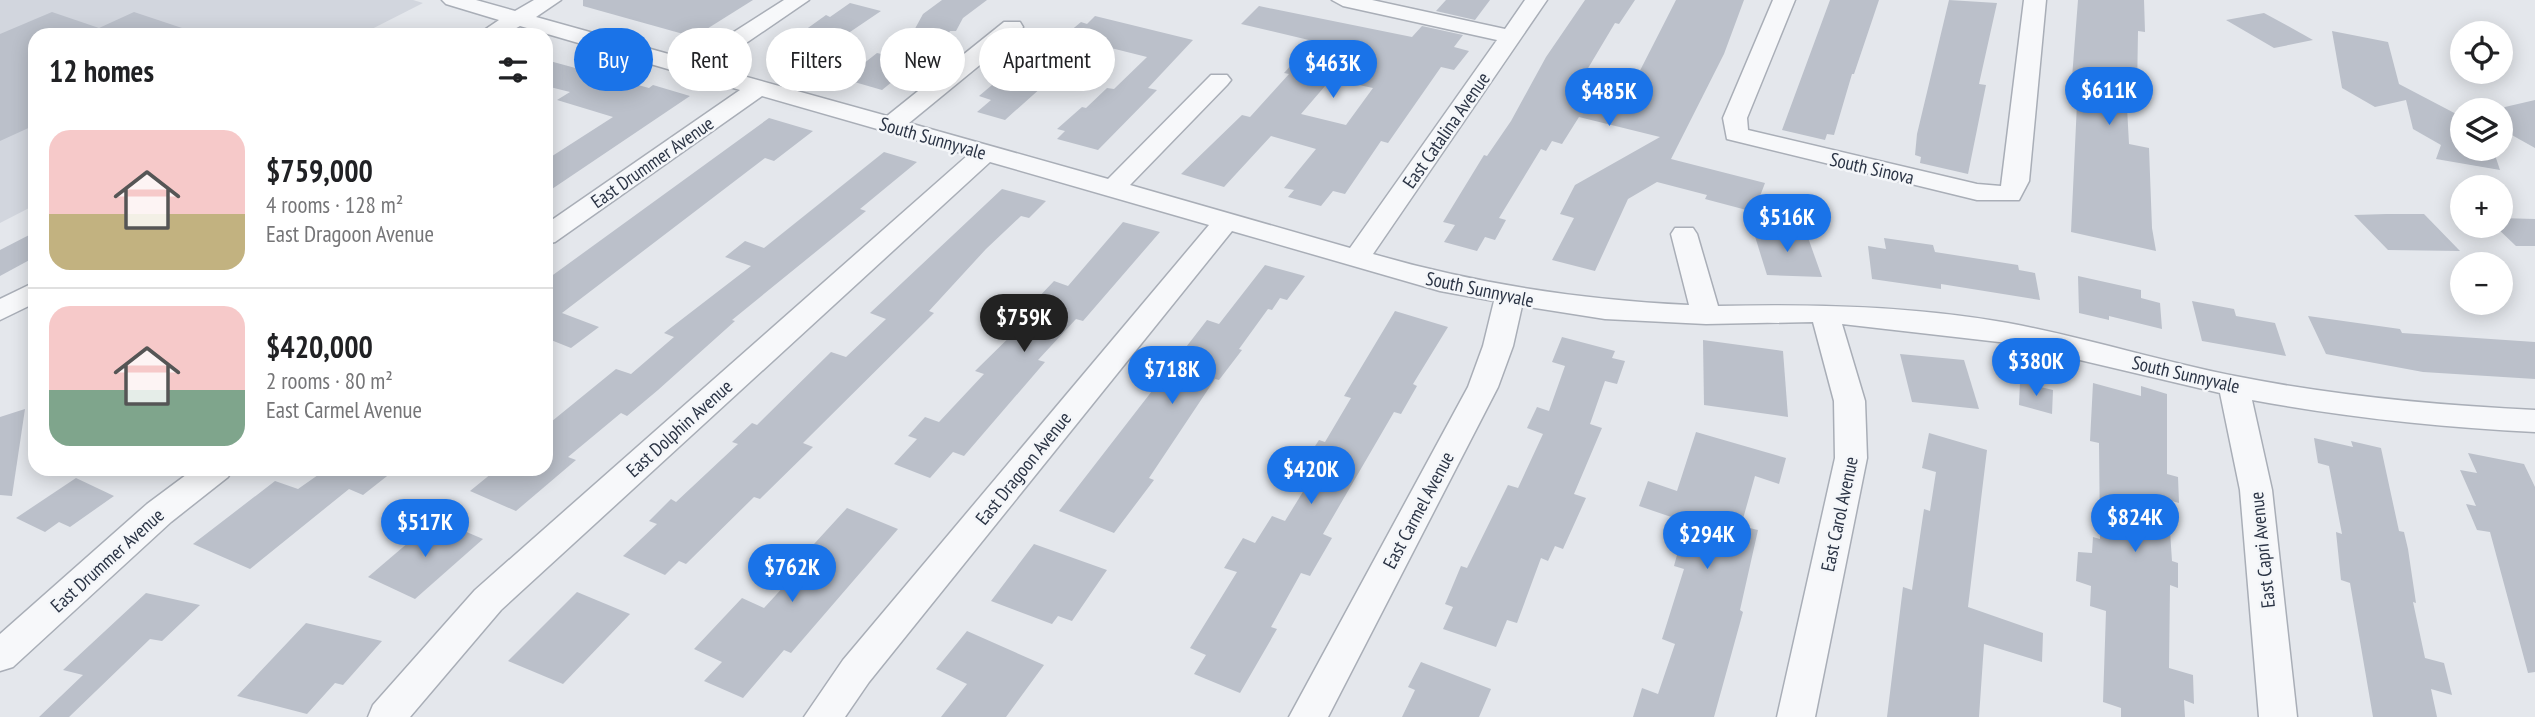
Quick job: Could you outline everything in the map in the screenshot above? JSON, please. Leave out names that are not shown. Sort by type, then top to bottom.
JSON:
[{"type":"street","name":"South Sunnyvale","points":[[453,0],[551,28]]},
{"type":"street","points":[[500,28],[550,0]]},
{"type":"street","points":[[752,30],[798,0]]},
{"type":"street","points":[[1343,0],[1511,37]]},
{"type":"street","name":"East Catalina Avenue","points":[[1356,259],[1536,0]]},
{"type":"street","name":"South Sinova","points":[[1784,0],[1735,118],[1736,134],[1977,192],[2010,195],[2016,181],[2035,0]]},
{"type":"street","points":[[890,126],[1012,27]]},
{"type":"street","name":"South Sunnyvale","points":[[553,28],[667,62]]},
{"type":"street","points":[[1112,189],[1219,80]]},
{"type":"street","name":"South Sunnyvale","points":[[752,86],[1450,285],[1605,310],[1706,315],[1824,313],[2008,333],[2234,386],[2341,406],[2401,413],[2535,421]]},
{"type":"street","name":"East Drummer Avenue","points":[[553,231],[758,88]]},
{"type":"street","name":"East Dolphin Avenue","points":[[387,717],[488,600],[985,153]]},
{"type":"street","name":"East Dragoon Avenue","points":[[823,717],[856,671],[1225,222]]},
{"type":"street","points":[[1684,234],[1706,315]]},
{"type":"street","points":[[0,311],[28,295]]},
{"type":"street","name":"East Carmel Avenue","points":[[1308,717],[1483,387],[1498,346],[1510,295]]},
{"type":"street","name":"East Carol Avenue","points":[[1796,717],[1851,458],[1855,422],[1848,385],[1824,313]]},
{"type":"street","name":"East Capri Avenue","points":[[2234,386],[2256,490],[2278,717]]},
{"type":"street","name":"East Drummer Avenue","points":[[0,656],[159,513],[208,476]]},
{"type":"shaded area","points":[[0,0],[413,0],[423,3],[374,28],[28,28],[28,209],[0,223]]},
{"type":"building","points":[[583,0],[753,0],[708,28],[667,29],[583,6]]},
{"type":"building","points":[[942,0],[987,0],[963,18],[958,28],[915,28],[923,14]]},
{"type":"building","points":[[1446,0],[1490,0],[1475,20],[1436,11]]},
{"type":"building","points":[[1585,0],[1635,0],[1619,24],[1615,23],[1581,80],[1587,81],[1581,94],[1624,102],[1676,0],[1744,0],[1724,54],[1671,159],[1765,183],[1754,212],[1705,199],[1707,195],[1657,182],[1628,199],[1595,271],[1552,260],[1574,218],[1560,214],[1575,185],[1660,137],[1579,117],[1562,144],[1552,141],[1546,151],[1541,149],[1499,218],[1506,220],[1495,240],[1485,237],[1477,251],[1444,242],[1455,225],[1443,222],[1484,155],[1487,156],[1511,121],[1546,57]]},
{"type":"building","points":[[1830,0],[1879,0],[1852,74],[1834,135],[1827,134],[1825,140],[1782,130]]},
{"type":"building","points":[[1949,0],[1997,3],[1979,84],[1986,85],[1968,174],[1920,163],[1921,157],[1915,155],[1917,134]]},
{"type":"building","points":[[2078,0],[2144,0],[2145,32],[2138,31],[2137,91],[2126,89],[2129,144],[2149,148],[2152,228],[2156,251],[2071,232],[2077,103],[2073,102],[2072,78]]},
{"type":"building","points":[[850,3],[881,11],[856,28],[808,28],[826,15],[830,17]]},
{"type":"building","points":[[1259,6],[1412,37],[1422,26],[1463,35],[1454,47],[1469,51],[1454,70],[1441,67],[1388,143],[1381,141],[1345,194],[1333,191],[1321,206],[1288,197],[1294,190],[1284,188],[1316,149],[1271,136],[1224,187],[1181,174],[1242,115],[1250,117],[1289,74],[1284,73],[1313,41],[1241,24]],"holes":[[[1331,79],[1373,88],[1346,125],[1301,114]]]},
{"type":"building","points":[[52,12],[99,28],[28,28],[28,128],[0,141],[0,34]]},
{"type":"building","points":[[134,12],[182,28],[99,28]]},
{"type":"building","points":[[2264,13],[2313,40],[2274,48],[2226,20]]},
{"type":"building","points":[[1095,16],[1193,40],[1148,88],[1157,90],[1098,150],[1057,139],[1065,131],[1057,129],[1104,91],[1115,91],[1147,57],[1115,49],[1115,28],[1074,28],[1081,22],[1087,24]]},
{"type":"building","points":[[2332,31],[2388,42],[2399,84],[2450,111],[2450,161],[2497,161],[2500,170],[2436,159],[2441,145],[2413,129],[2406,100],[2375,107],[2342,88]]},
{"type":"building","points":[[880,54],[880,89],[866,85],[866,62]]},
{"type":"building","points":[[553,62],[574,68],[574,91],[653,91],[653,85],[690,96],[553,188],[553,156],[613,117],[557,100],[570,92],[553,88]]},
{"type":"building","points":[[985,91],[1037,91],[1005,120],[977,112],[991,100],[979,96]]},
{"type":"building","points":[[2535,100],[2535,148],[2513,136],[2513,105]]},
{"type":"building","points":[[769,118],[813,131],[774,161],[765,158],[562,313],[599,327],[571,348],[553,341],[553,275]]},
{"type":"building","points":[[884,152],[917,162],[860,209],[866,211],[732,320],[735,321],[658,390],[627,416],[621,413],[568,457],[576,460],[516,511],[470,491],[488,476],[553,476],[553,420],[616,369],[631,374],[674,337],[664,333],[751,266],[725,257],[745,241],[764,248]]},
{"type":"building","points":[[1002,189],[1046,201],[1029,218],[1021,216],[986,249],[929,311],[934,313],[803,443],[813,447],[760,499],[754,497],[686,564],[679,561],[665,575],[623,556],[657,524],[649,521],[671,499],[676,502],[738,444],[732,442],[752,423],[757,425],[831,352],[846,357],[886,319],[870,313]]},
{"type":"building","points":[[2424,214],[2460,251],[2388,250],[2354,215]]},
{"type":"building","points":[[2513,218],[2535,219],[2535,246],[2516,246],[2508,238],[2513,238]]},
{"type":"building","points":[[1123,222],[1160,232],[1083,321],[1076,319],[1038,360],[1045,362],[964,456],[953,452],[930,478],[894,464],[917,439],[908,436],[925,417],[939,422],[984,374],[975,371],[1042,305],[1034,302],[1054,281],[1068,286]]},
{"type":"building","points":[[1753,230],[1806,232],[1822,277],[1767,275]]},
{"type":"building","points":[[28,236],[28,261],[0,276],[0,250]]},
{"type":"building","points":[[1884,238],[1933,245],[1935,252],[2018,265],[2019,270],[2035,273],[2040,300],[1941,284],[1941,289],[1872,279],[1868,246],[1886,249]]},
{"type":"building","points":[[1265,265],[1305,276],[1287,300],[1280,298],[1272,310],[1268,309],[1239,349],[1242,350],[1219,380],[1215,379],[1149,478],[1154,480],[1114,533],[1059,511],[1207,320],[1219,324]]},
{"type":"building","points":[[2078,276],[2141,290],[2141,298],[2160,303],[2162,329],[2109,316],[2109,320],[2079,313]]},
{"type":"building","points":[[2192,301],[2234,309],[2236,316],[2275,323],[2286,356],[2202,341]]},
{"type":"building","points":[[1395,311],[1448,327],[1413,384],[1417,386],[1401,414],[1394,412],[1323,534],[1332,538],[1310,576],[1301,573],[1271,627],[1277,629],[1240,693],[1194,674],[1206,655],[1190,648],[1237,572],[1224,568],[1243,538],[1255,543],[1272,516],[1285,521],[1312,477],[1298,472],[1319,440],[1325,442],[1351,398],[1344,396]]},
{"type":"building","points":[[2308,316],[2400,329],[2402,333],[2535,342],[2535,379],[2423,372],[2326,354]]},
{"type":"building","points":[[1562,337],[1615,351],[1612,358],[1625,361],[1617,384],[1605,381],[1590,424],[1602,428],[1574,494],[1586,498],[1563,549],[1555,546],[1548,561],[1541,558],[1517,623],[1507,620],[1496,647],[1443,629],[1453,607],[1445,604],[1461,566],[1467,568],[1508,485],[1518,488],[1543,434],[1527,428],[1537,407],[1549,411],[1565,366],[1552,362]]},
{"type":"building","points":[[1703,340],[1783,351],[1788,417],[1704,405]]},
{"type":"building","points":[[1900,354],[1964,360],[1979,409],[1912,402]]},
{"type":"building","points":[[2020,382],[2053,390],[2052,414],[2019,405]]},
{"type":"building","points":[[2093,383],[2141,396],[2141,386],[2167,394],[2167,474],[2178,477],[2179,503],[2168,500],[2172,561],[2178,563],[2178,588],[2170,585],[2169,668],[2193,675],[2194,704],[2184,700],[2185,717],[2121,717],[2121,708],[2103,702],[2106,611],[2090,606],[2091,586],[2076,581],[2078,552],[2092,553],[2093,537],[2100,539],[2099,443],[2090,441]]},
{"type":"building","points":[[25,409],[12,496],[0,495],[0,417]]},
{"type":"building","points":[[1696,432],[1786,458],[1779,484],[1755,476],[1741,526],[1758,530],[1740,610],[1743,612],[1714,717],[1633,717],[1642,688],[1658,694],[1675,644],[1662,639],[1684,569],[1674,566],[1686,522],[1639,506],[1648,481],[1677,491]]},
{"type":"building","points":[[1929,433],[1987,450],[1968,607],[2043,633],[2042,662],[1984,644],[1979,717],[1887,717],[1903,587],[1912,590],[1924,509],[1930,511],[1936,472],[1922,468]]},
{"type":"building","points":[[2314,438],[2353,447],[2351,441],[2381,448],[2399,531],[2404,532],[2408,549],[2416,603],[2413,602],[2425,658],[2444,663],[2452,695],[2431,689],[2437,717],[2373,717],[2350,583],[2341,580],[2336,532],[2342,534],[2329,466],[2318,463]]},
{"type":"building","points":[[2468,453],[2524,464],[2535,487],[2535,672],[2528,673],[2490,532],[2477,530],[2466,504],[2476,506],[2460,470],[2477,473]]},
{"type":"building","points":[[317,476],[387,476],[363,495],[349,489],[250,569],[193,544],[275,481],[298,489]]},
{"type":"building","points":[[76,478],[114,496],[70,527],[59,522],[45,532],[16,518]]},
{"type":"building","points":[[847,508],[898,529],[791,653],[784,650],[743,698],[704,681],[722,662],[694,649],[742,598],[764,608],[809,559],[803,556]]},
{"type":"building","points":[[436,519],[483,539],[415,599],[368,577]]},
{"type":"building","points":[[1034,544],[1107,570],[1072,621],[1058,616],[1052,624],[991,601]]},
{"type":"building","points":[[577,592],[630,614],[563,684],[508,661]]},
{"type":"building","points":[[146,593],[200,605],[162,641],[150,639],[69,717],[39,717],[83,675],[63,670]]},
{"type":"building","points":[[306,623],[382,641],[343,685],[335,683],[307,714],[237,696]]},
{"type":"building","points":[[967,631],[1044,665],[1006,717],[941,717],[967,684],[936,669]]},
{"type":"building","points":[[1421,662],[1491,689],[1479,717],[1402,717],[1415,690],[1408,687]]}]
